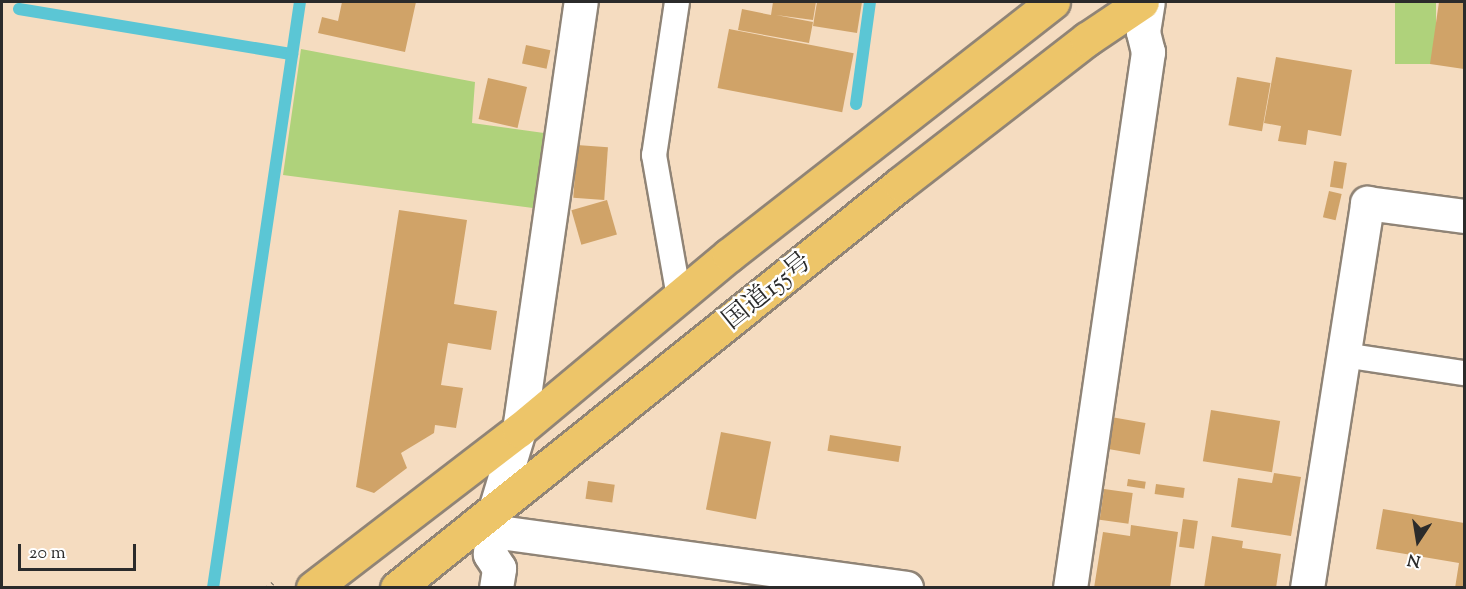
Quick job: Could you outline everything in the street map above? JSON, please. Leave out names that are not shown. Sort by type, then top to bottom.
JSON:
[{"type":"highway","name":"国道155号","points":[[313,588],[519,430],[679,297],[1053,2]]},
{"type":"highway","name":"国道155号","points":[[397,588],[493,522],[900,184],[1087,39],[1142,2]]},
{"type":"street","points":[[496,588],[499,568],[490,554],[493,522],[519,430],[581,2]]},
{"type":"street","points":[[1070,588],[1148,52],[1143,32],[1148,2]]},
{"type":"street","points":[[1307,588],[1367,203],[1464,216]]},
{"type":"street","points":[[493,522],[906,588]]},
{"type":"lane","points":[[678,2],[654,155],[679,297]]},
{"type":"lane","points":[[1343,355],[1464,373]]},
{"type":"green space","points":[[1395,2],[1436,2],[1436,64],[1395,64]]},
{"type":"green space","points":[[301,49],[475,82],[472,123],[544,133],[533,208],[283,175]]},
{"type":"building","points":[[342,2],[416,2],[405,52],[318,33],[322,17],[338,21]]},
{"type":"building","points":[[773,2],[816,2],[813,20],[776,15],[813,22],[809,43],[738,30],[742,9],[771,15]]},
{"type":"building","points":[[817,2],[862,2],[857,33],[813,26]]},
{"type":"building","points":[[1439,2],[1464,2],[1464,69],[1430,64]]},
{"type":"building","points":[[729,29],[854,53],[842,112],[718,88]]},
{"type":"building","points":[[526,45],[550,50],[547,69],[522,64]]},
{"type":"building","points":[[1276,57],[1352,70],[1341,136],[1308,130],[1306,145],[1278,141],[1281,126],[1264,123]]},
{"type":"building","points":[[1237,77],[1270,83],[1262,131],[1228,125]]},
{"type":"building","points":[[488,78],[527,87],[518,128],[479,119]]},
{"type":"building","points":[[577,145],[608,147],[604,200],[573,198]]},
{"type":"building","points":[[1334,161],[1347,163],[1343,189],[1330,187]]},
{"type":"building","points":[[1329,191],[1342,194],[1336,220],[1323,217]]},
{"type":"building","points":[[607,200],[617,235],[581,245],[571,210]]},
{"type":"building","points":[[399,210],[467,220],[454,304],[497,311],[491,350],[448,343],[441,385],[463,388],[456,428],[435,425],[434,433],[401,453],[407,468],[374,493],[356,487]]},
{"type":"building","points":[[1211,410],[1280,421],[1272,472],[1203,461]]},
{"type":"building","points":[[1111,417],[1145,423],[1140,455],[1105,449]]},
{"type":"building","points":[[721,432],[771,442],[756,519],[706,510]]},
{"type":"building","points":[[830,435],[901,446],[899,462],[827,451]]},
{"type":"building","points":[[1274,473],[1301,477],[1291,536],[1231,527],[1238,478],[1272,483]]},
{"type":"building","points":[[1128,479],[1146,482],[1145,489],[1127,486]]},
{"type":"building","points":[[588,481],[615,485],[612,503],[585,499]]},
{"type":"building","points":[[1156,484],[1185,488],[1183,498],[1155,494]]},
{"type":"building","points":[[1104,489],[1133,493],[1128,524],[1100,520]]},
{"type":"building","points":[[1383,509],[1464,523],[1464,588],[1455,588],[1459,563],[1376,549]]},
{"type":"building","points":[[1183,519],[1198,521],[1194,549],[1179,547]]},
{"type":"building","points":[[1131,525],[1178,532],[1170,588],[1094,588],[1103,532],[1130,536]]},
{"type":"building","points":[[1212,536],[1243,541],[1242,548],[1281,554],[1276,588],[1204,588]]},
{"type":"waterway","points":[[213,588],[300,2]]},
{"type":"waterway","points":[[856,104],[870,2]]},
{"type":"waterway","points":[[19,9],[292,54]]}]
